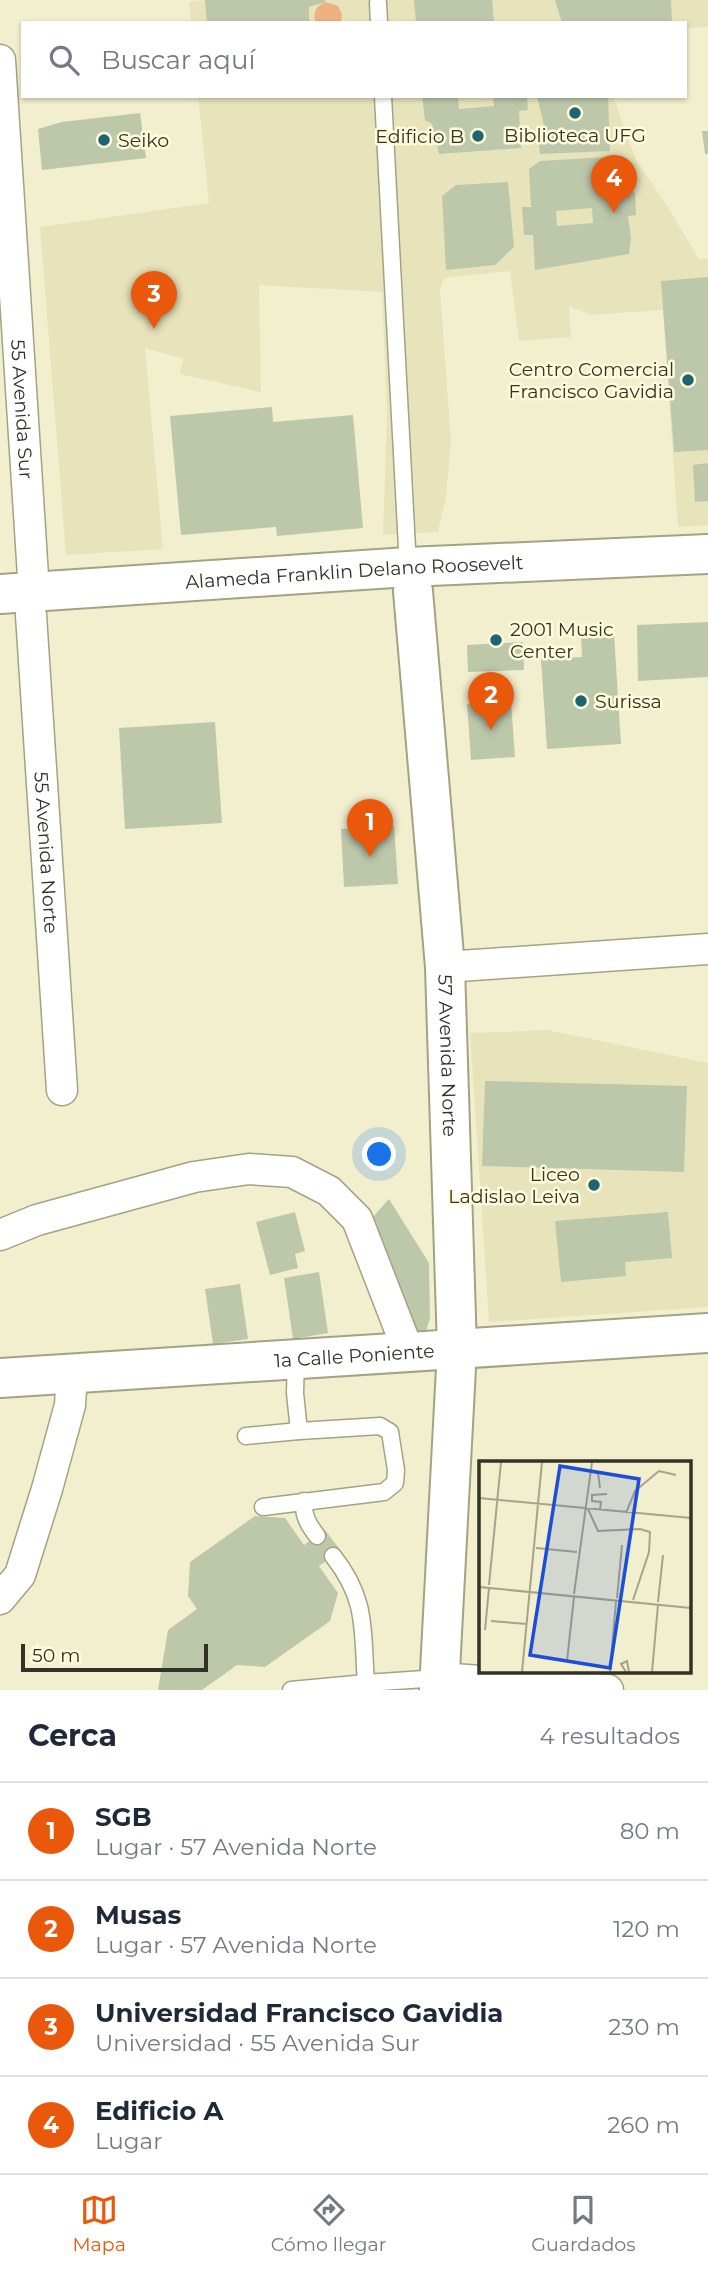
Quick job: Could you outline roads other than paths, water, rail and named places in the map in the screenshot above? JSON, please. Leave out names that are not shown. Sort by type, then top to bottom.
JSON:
[{"type":"street","name":"55 Avenida Sur","points":[[0,60],[16,605]]},
{"type":"street","name":"Alameda Franklin Delano Roosevelt","points":[[16,605],[410,579],[708,554]]},
{"type":"street","name":"Alameda Franklin Delano Roosevelt","points":[[410,579],[708,580]]},
{"type":"street","name":"57 Avenida Norte","points":[[410,579],[446,967],[457,1349],[439,1684]]},
{"type":"street","name":"55 Avenida Norte","points":[[16,605],[62,1090]]},
{"type":"street","points":[[446,967],[708,949]]},
{"type":"street","points":[[0,1235],[37,1220],[194,1177],[249,1170],[292,1172],[329,1191],[357,1219],[409,1353]]},
{"type":"street","name":"1a Calle Poniente","points":[[0,1378],[708,1333]]},
{"type":"street","points":[[0,1599],[20,1575],[70,1405],[72,1373]]},
{"type":"street","points":[[439,1684],[608,1690]]},
{"type":"lane","points":[[378,3],[379,21]]},
{"type":"lane","points":[[383,98],[410,579]]},
{"type":"lane","points":[[296,1359],[295,1393],[299,1431]]},
{"type":"lane","points":[[246,1436],[380,1426],[390,1432],[396,1469],[394,1483],[384,1492],[263,1507]]},
{"type":"lane","points":[[304,1501],[303,1512],[317,1536]]},
{"type":"lane","points":[[333,1556],[354,1588],[365,1630],[366,1683]]},
{"type":"lane","points":[[291,1690],[366,1683],[439,1684]]},
{"type":"place","name":"Biblioteca UFG","points":[[575,113]]},
{"type":"place","name":"Edificio B","points":[[478,136]]},
{"type":"place","name":"Seiko","points":[[104,140]]},
{"type":"place","name":"Edificio A","points":[[614,213]]},
{"type":"place","name":"Universidad Francisco Gavidia","points":[[154,329]]},
{"type":"place","name":"Centro Comercial Francisco Gavidia","points":[[688,380]]},
{"type":"place","name":"2001 Music Center","points":[[496,640]]},
{"type":"place","name":"Surissa","points":[[581,701]]},
{"type":"place","name":"Musas","points":[[491,730]]},
{"type":"place","name":"SGB","points":[[370,857]]},
{"type":"place","name":"Liceo Ladislao Leiva","points":[[594,1185]]}]
